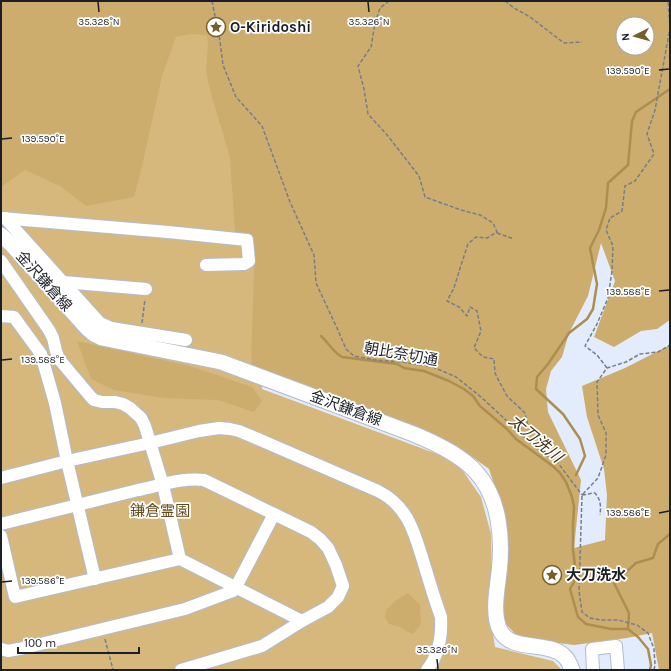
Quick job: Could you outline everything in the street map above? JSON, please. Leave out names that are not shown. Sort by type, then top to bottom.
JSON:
[{"type":"main road","name":"金沢鎌倉線","points":[[1,235],[11,244],[87,328],[102,338],[221,362],[411,433],[423,438],[465,462],[476,471],[484,483],[495,508],[499,527],[499,569],[496,597],[496,620],[500,630],[504,637],[513,642],[554,650],[562,654],[568,660],[572,670]]},
{"type":"street","points":[[3,218],[247,240],[249,261],[244,264],[206,265]]},
{"type":"street","points":[[3,218],[100,323],[111,328],[141,334],[186,340]]},
{"type":"street","points":[[1,261],[49,330],[59,359],[85,391],[94,400],[123,404],[136,412],[142,418],[162,485],[180,559]]},
{"type":"street","points":[[63,282],[146,289]]},
{"type":"street","points":[[1,316],[14,317],[41,354],[55,403],[95,579]]},
{"type":"street","points":[[1,478],[200,430],[230,429],[239,431],[378,491],[386,495],[401,509],[412,526],[440,617],[442,628],[438,650],[427,670]]},
{"type":"street","points":[[1,524],[78,504],[196,479],[204,480],[311,532],[328,548],[343,586],[338,597],[328,607],[262,646],[181,670]]},
{"type":"street","points":[[1,650],[8,651],[24,648],[186,609],[233,591],[274,514]]},
{"type":"street","points":[[1,536],[15,597],[180,559],[302,621]]},
{"type":"street","points":[[593,670],[592,649],[616,646],[618,670]]},
{"type":"path","name":"朝比奈切通","points":[[212,1],[223,65],[236,97],[262,126],[290,202],[314,255],[316,283],[346,349],[354,356],[376,360],[433,366],[456,377],[481,397],[534,446],[558,463],[582,495]]},
{"type":"path","points":[[389,1],[380,8],[375,23],[371,47],[358,66],[368,114],[388,136],[419,176],[425,196],[461,210],[480,215],[493,223],[497,232],[514,239]]},
{"type":"path","points":[[505,1],[564,43],[582,42]]},
{"type":"path","points":[[606,368],[597,355],[585,346],[608,298],[612,270],[613,246],[606,230],[610,218],[622,211],[626,186],[635,181],[654,154],[647,134],[655,110],[670,28],[668,1]]},
{"type":"path","points":[[497,232],[488,238],[476,237],[468,244],[460,265],[454,288],[447,301],[459,307],[467,316],[470,307],[477,311],[481,331],[474,348],[483,357],[494,359],[495,373],[507,396],[525,413],[528,426],[516,429]]},
{"type":"path","points":[[141,334],[146,289]]},
{"type":"path","points":[[654,670],[654,650],[648,633],[637,625],[618,620],[601,620],[590,618],[582,612],[579,591],[582,495],[598,478],[606,455],[606,432],[598,415],[597,382],[606,368],[626,362],[640,354],[658,352],[670,345]]},
{"type":"path","points":[[582,495],[595,493],[599,498],[601,505],[600,515]]},
{"type":"path","points":[[102,630],[113,670]]},
{"type":"green space","name":"鎌倉霊園","points":[[137,25],[217,33],[272,260],[262,389],[456,461],[481,497],[491,534],[491,620],[495,647],[553,661],[562,670],[1,670],[1,173]]},
{"type":"shaded area","points":[[1,1],[670,1],[670,320],[657,329],[641,331],[614,347],[594,337],[615,281],[601,243],[588,296],[569,333],[562,357],[551,371],[546,389],[548,412],[581,480],[574,548],[605,540],[607,495],[604,469],[587,417],[582,386],[625,368],[670,345],[670,670],[659,670],[652,633],[574,645],[519,638],[504,622],[499,608],[507,524],[489,469],[457,446],[395,420],[251,367],[254,270],[250,239],[235,234],[230,157],[206,72],[208,45],[207,35],[190,34],[176,37],[162,76],[134,197],[86,206],[60,186],[25,170],[1,187]]},
{"type":"shaded area","points":[[77,341],[190,366],[252,387],[262,401],[254,412],[218,400],[164,398],[114,390],[91,379]]},
{"type":"shaded area","points":[[408,593],[420,605],[421,624],[413,634],[400,627],[389,624],[385,618],[386,610],[395,601]]},
{"type":"waterway","points":[[576,475],[585,456],[580,439],[563,414],[536,389],[537,377],[548,364],[569,333],[587,319],[593,309],[597,284],[590,248],[599,230],[606,208],[608,183],[628,165],[632,121],[636,112],[670,89]]},
{"type":"waterway","name":"太刀洗川","points":[[321,336],[342,357],[397,364],[404,368],[424,371],[464,389],[516,439],[560,473],[566,482],[574,507],[573,550],[575,566],[574,582],[570,589],[578,617],[586,624],[611,629],[628,629],[638,637],[648,649],[651,665],[650,670]]},
{"type":"waterway","points":[[628,629],[629,613],[614,583],[636,563],[653,558],[658,544],[670,534]]},
{"type":"place","name":"O-Kiridoshi","points":[[216,27]]},
{"type":"place","name":"大刀洗水","points":[[552,575]]}]
